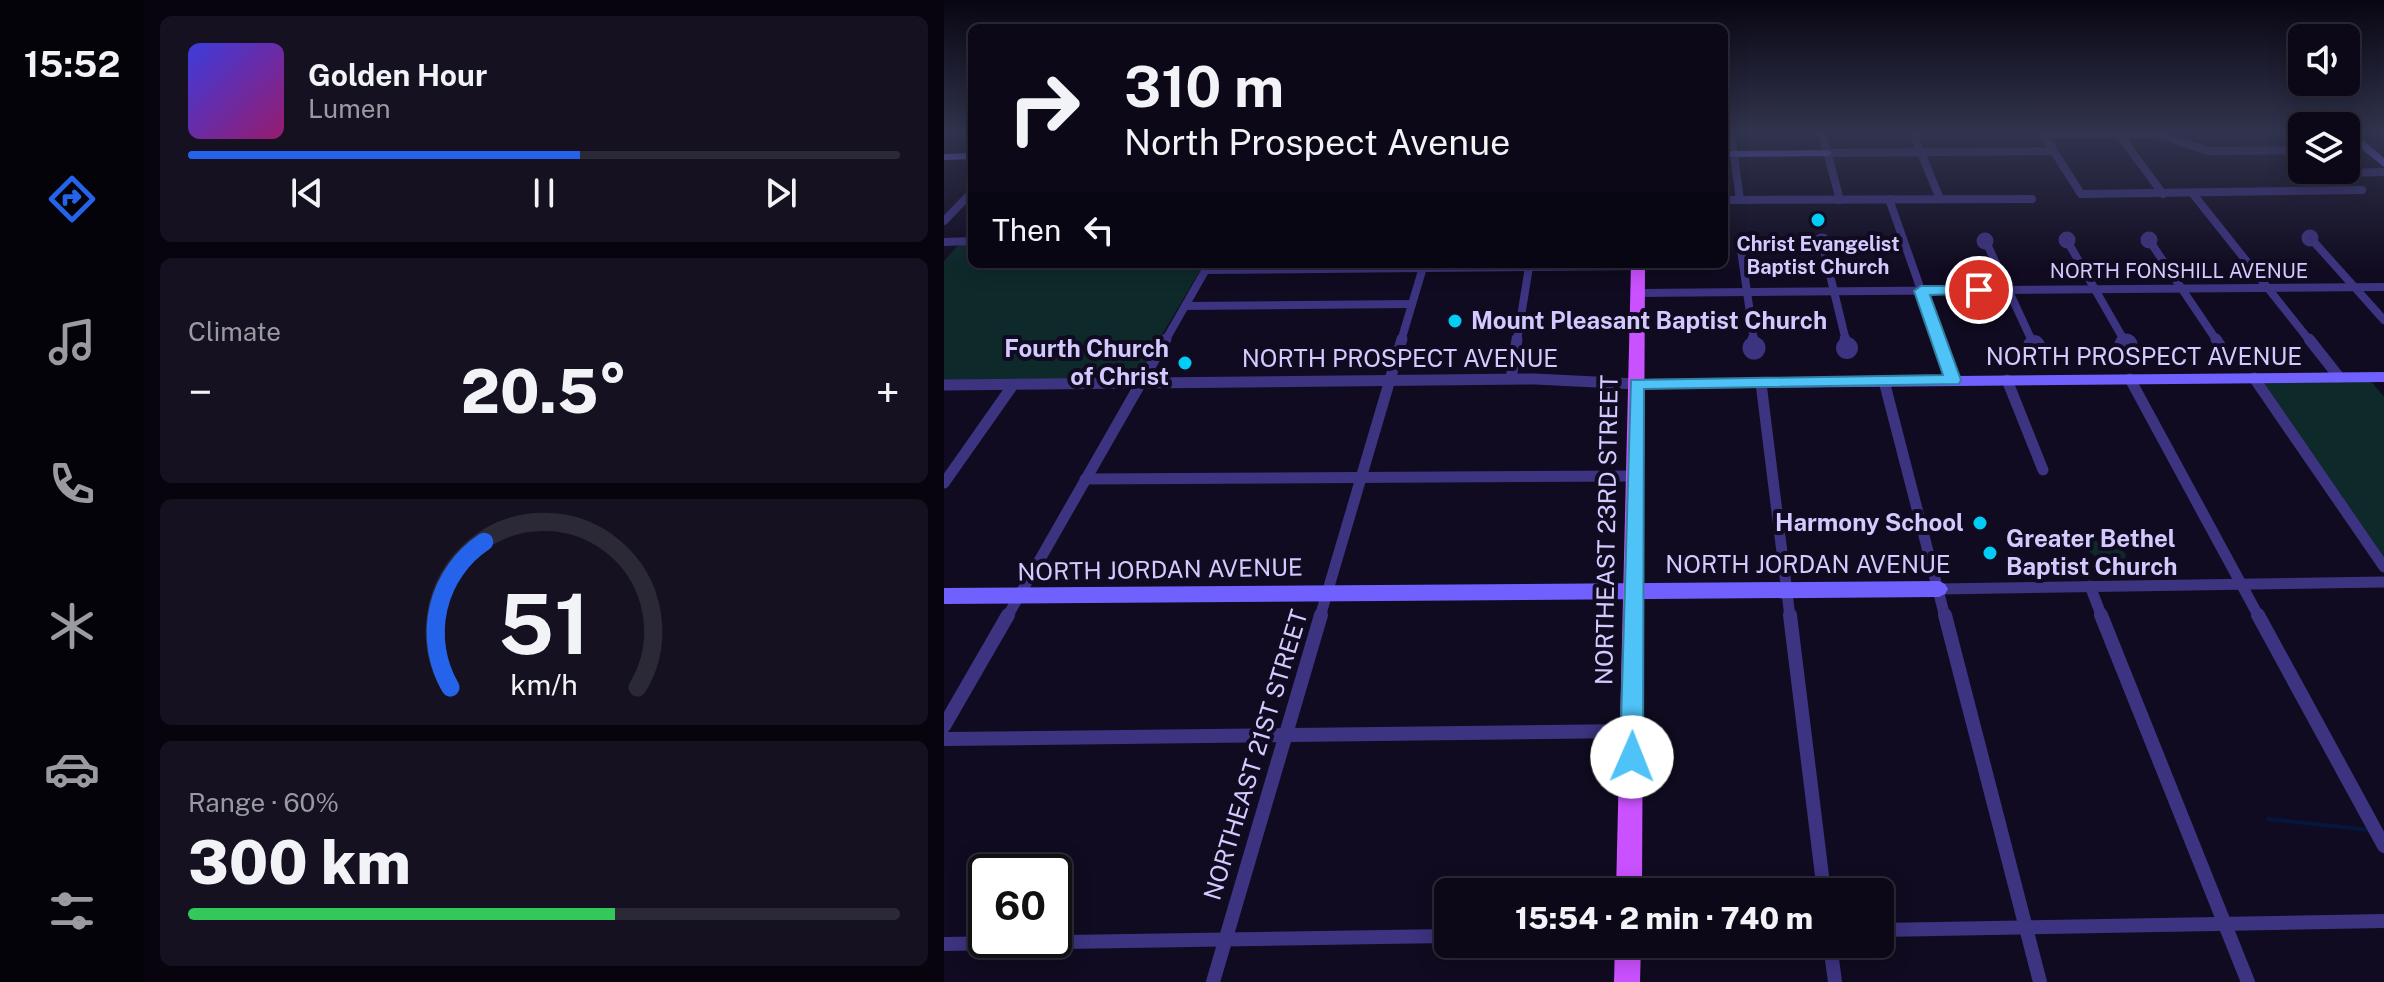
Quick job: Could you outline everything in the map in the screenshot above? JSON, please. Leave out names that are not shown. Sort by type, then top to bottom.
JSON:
[{"type":"main road","name":"NORTHEAST 23RD STREET","points":[[1629,878],[1638,268]]},
{"type":"main road","points":[[1627,982],[1628,958]]},
{"type":"street","points":[[1735,179],[1740,200]]},
{"type":"street","points":[[1834,179],[1840,200]]},
{"type":"street","points":[[1932,179],[1940,199]]},
{"type":"street","points":[[2071,179],[2081,194],[2362,190],[2357,184]]},
{"type":"street","points":[[2152,179],[2163,194]]},
{"type":"street","points":[[2193,194],[2339,377]]},
{"type":"street","points":[[944,221],[968,196]]},
{"type":"street","points":[[1889,199],[1953,380]]},
{"type":"street","points":[[1728,200],[2032,199]]},
{"type":"street","points":[[944,242],[968,241]]},
{"type":"street","points":[[2314,242],[2384,320]]},
{"type":"street","points":[[1740,243],[1754,344]]},
{"type":"street","points":[[2151,243],[2220,345]]},
{"type":"street","points":[[1987,244],[2032,341]]},
{"type":"street","points":[[2069,244],[2124,340]]},
{"type":"street","points":[[1823,246],[1846,343]]},
{"type":"street","points":[[944,726],[1206,268]]},
{"type":"street","name":"NORTHEAST 21ST STREET","points":[[1213,982],[1422,268]]},
{"type":"street","points":[[1511,379],[1529,268]]},
{"type":"street","name":"NORTH FONSHILL AVENUE","points":[[1638,293],[2384,287]]},
{"type":"street","points":[[1185,306],[1412,304]]},
{"type":"street","name":"NORTH PROSPECT AVENUE","points":[[944,385],[1511,379],[1636,384],[2384,377]]},
{"type":"street","points":[[2254,378],[2384,567]]},
{"type":"street","points":[[2130,379],[2384,846]]},
{"type":"street","points":[[2007,380],[2043,470]]},
{"type":"street","points":[[1884,381],[2040,982]]},
{"type":"street","points":[[1761,383],[1822,878]]},
{"type":"street","points":[[944,483],[1013,385]]},
{"type":"street","points":[[1085,479],[1636,476]]},
{"type":"street","name":"NORTH JORDAN AVENUE","points":[[944,596],[1939,589],[2384,582]]},
{"type":"street","points":[[2090,586],[2248,982]]},
{"type":"street","points":[[944,739],[1632,731]]},
{"type":"street","points":[[1894,930],[2384,921]]},
{"type":"street","points":[[944,944],[1434,936]]},
{"type":"street","points":[[1832,958],[1835,982]]},
{"type":"green space","points":[[959,244],[968,244],[968,268],[1202,268],[1136,379],[944,381],[944,261]]},
{"type":"green space","points":[[2370,380],[2384,397],[2384,559],[2264,384],[2265,381]]},
{"type":"green space","points":[[2091,541],[2115,541],[2126,555],[2123,566],[2106,566],[2088,550]]},
{"type":"waterway","points":[[2268,819],[2371,830]]},
{"type":"place","name":"Christ Evangelist Baptist Church","points":[[1818,220]]},
{"type":"place","name":"Mount Pleasant Baptist Church","points":[[1455,321]]},
{"type":"place","name":"Fourth Church of Christ","points":[[1185,363]]},
{"type":"place","name":"Harmony School","points":[[1980,523]]},
{"type":"place","name":"Greater Bethel Baptist Church","points":[[1990,553]]},
{"type":"route","points":[[1632,757],[1636,384],[1953,380],[1921,291],[1979,290]]}]
